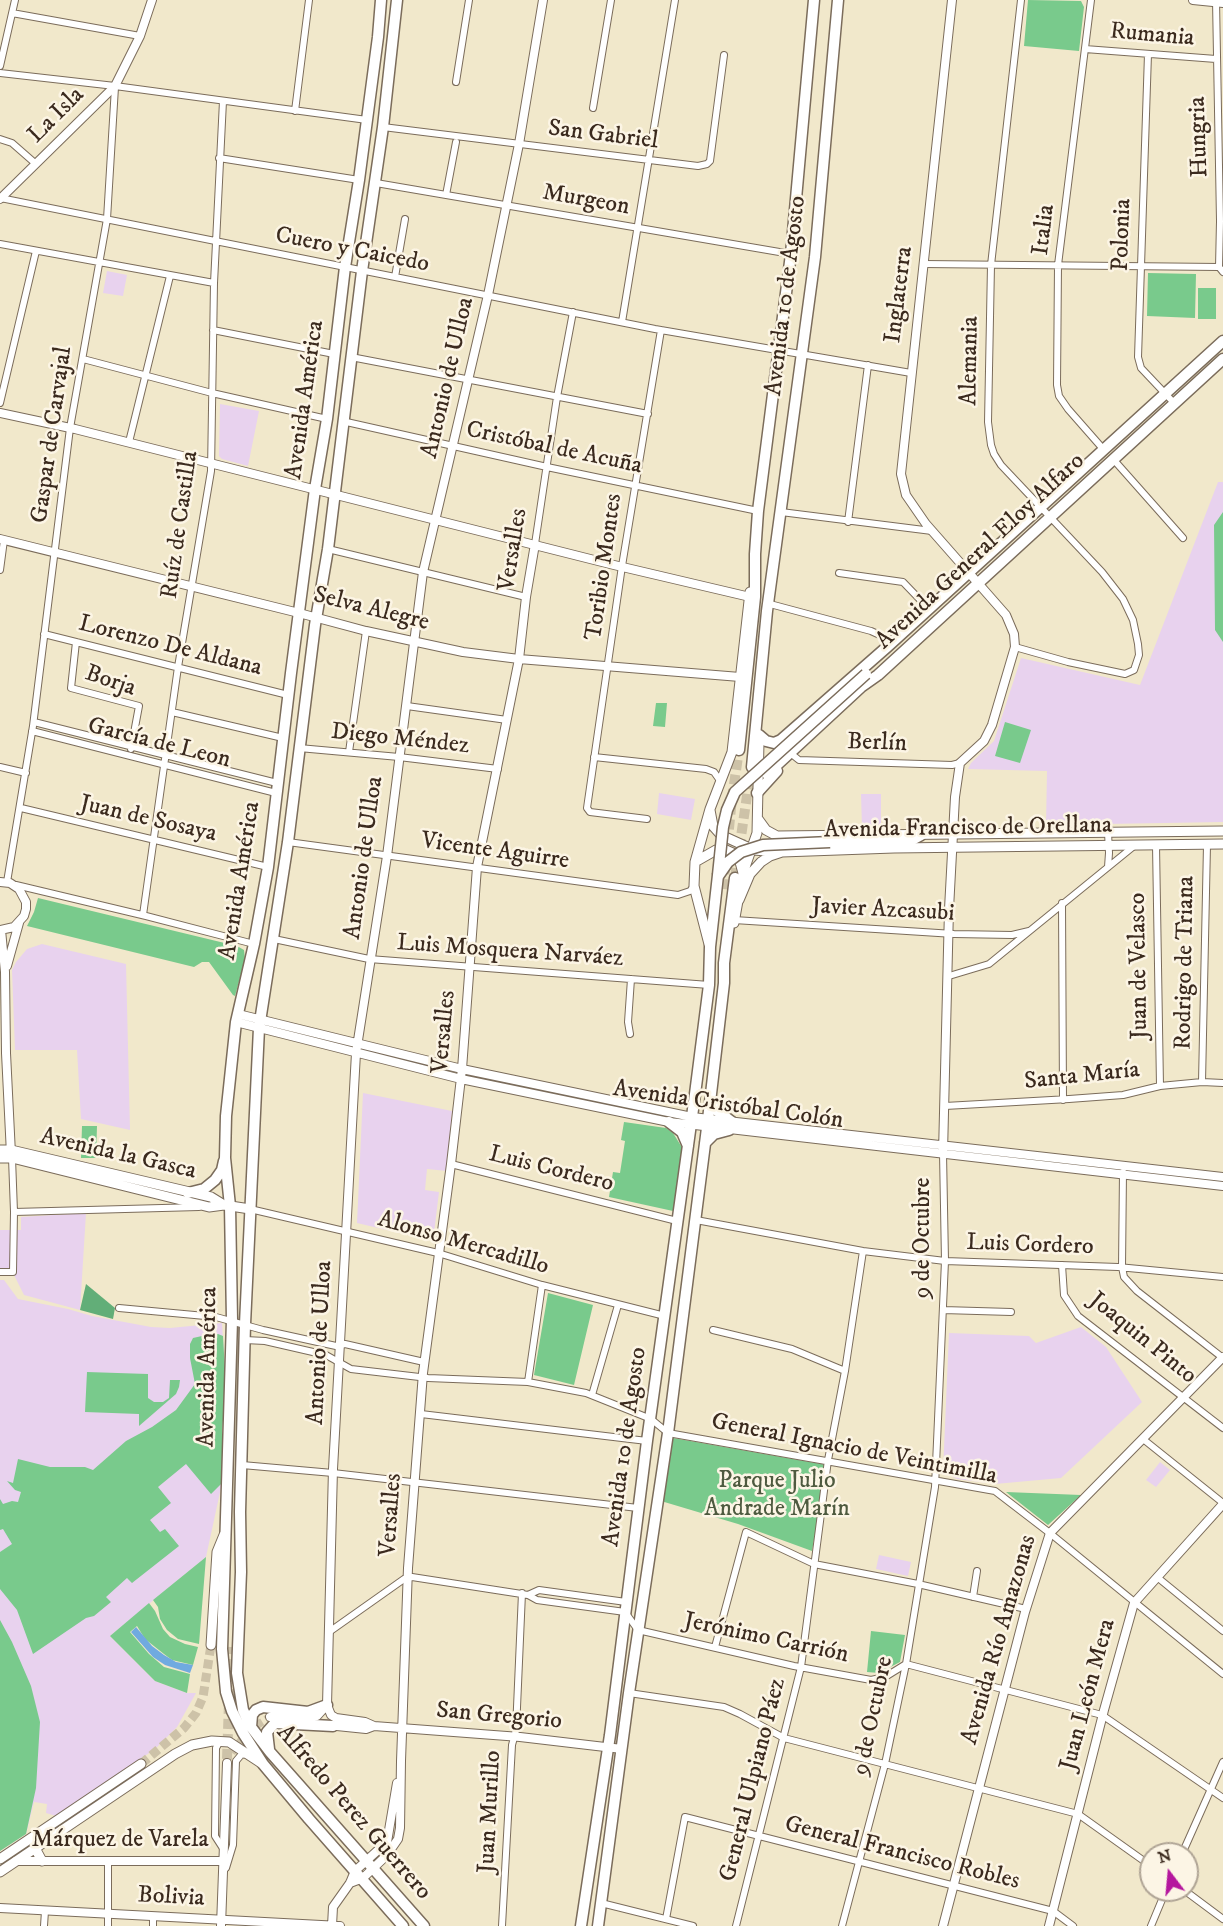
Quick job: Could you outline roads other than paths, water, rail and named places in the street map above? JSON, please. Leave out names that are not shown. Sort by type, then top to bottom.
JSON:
[{"type":"main road","name":"Avenida América","points":[[263,1764],[230,1708],[226,1692],[222,1649],[232,1320],[225,1158],[226,1116],[237,1018],[268,867],[288,694],[382,0]]},
{"type":"main road","name":"Avenida América","points":[[251,1727],[243,1710],[237,1673],[245,1324],[260,1024],[288,842],[316,619],[328,549],[342,421],[384,127],[396,0]]},
{"type":"main road","name":"Avenida 10 de Agosto","points":[[710,973],[710,947],[694,886],[695,862],[710,809],[732,752],[758,511],[791,254],[814,0]]},
{"type":"main road","name":"Avenida 10 de Agosto","points":[[598,1926],[696,1220],[724,983],[724,963],[739,875],[757,833],[759,735],[770,600],[815,256],[838,0]]},
{"type":"main road","name":"Avenida General Eloy Alfaro","points":[[890,644],[1223,341]]},
{"type":"main road","name":"Avenida General Eloy Alfaro","points":[[767,774],[861,687],[879,675],[1223,359]]},
{"type":"main road","name":"Avenida 10 de Agosto","points":[[740,750],[755,597],[755,554]]},
{"type":"main road","name":"Avenida 10 de Agosto","points":[[752,767],[767,611],[770,600]]},
{"type":"main road","points":[[710,947],[723,827],[735,792],[866,674],[890,644]]},
{"type":"main road","points":[[759,735],[766,741],[774,743],[781,740],[890,644]]},
{"type":"main road","points":[[757,793],[768,780],[868,690],[879,675]]},
{"type":"main road","points":[[710,809],[713,826],[721,835],[752,849],[786,852]]},
{"type":"main road","name":"Avenida Francisco de Orellana","points":[[758,819],[766,830],[777,836],[1223,831]]},
{"type":"main road","points":[[737,844],[748,841],[757,833]]},
{"type":"main road","points":[[786,852],[782,845],[795,836]]},
{"type":"main road","points":[[718,875],[728,862],[741,852],[763,844],[910,841],[921,836]]},
{"type":"main road","name":"Avenida Francisco de Orellana","points":[[739,900],[750,874],[761,862],[770,856],[786,852],[894,848],[1223,844]]},
{"type":"main road","points":[[695,862],[716,850],[724,849],[735,854],[740,862],[739,875]]},
{"type":"main road","name":"Avenida 10 de Agosto","points":[[724,983],[739,900],[739,875]]},
{"type":"main road","name":"Avenida 10 de Agosto","points":[[581,1926],[608,1746],[708,985],[723,889]]},
{"type":"main road","points":[[705,1144],[714,1134],[730,1126],[716,1110],[711,1098]]},
{"type":"main road","points":[[669,1122],[682,1132],[688,1146]]},
{"type":"main road","name":"Avenida la Gasca","points":[[0,1150],[209,1207],[227,1206],[250,1209]]},
{"type":"main road","name":"Avenida la Gasca","points":[[0,1158],[11,1154],[212,1197],[227,1206]]},
{"type":"main road","points":[[188,1193],[204,1189],[215,1180],[222,1170],[225,1158]]},
{"type":"main road","points":[[231,1647],[240,1512]]},
{"type":"main road","points":[[212,1645],[217,1552],[225,1532]]},
{"type":"main road","points":[[251,1727],[252,1715],[263,1707],[308,1712],[327,1705]]},
{"type":"main road","points":[[270,1752],[267,1732],[275,1723],[333,1726]]},
{"type":"main road","name":"Alfredo Perez Guerrero","points":[[251,1727],[270,1752],[424,1926]]},
{"type":"main road","points":[[0,1872],[183,1749],[205,1742],[220,1741],[234,1745],[263,1764]]},
{"type":"main road","points":[[0,1859],[141,1764]]},
{"type":"main road","name":"Alfredo Perez Guerrero","points":[[263,1764],[403,1926]]},
{"type":"main road","points":[[36,1836],[35,1848],[42,1861]]},
{"type":"street","points":[[0,66],[15,0]]},
{"type":"street","name":"Gaspar de Carvajal","points":[[7,882],[34,722],[70,428],[107,219],[115,86],[140,36],[152,0]]},
{"type":"street","points":[[295,111],[309,0]]},
{"type":"street","points":[[456,82],[469,0]]},
{"type":"street","name":"Antonio de Ulloa","points":[[327,1705],[333,1473],[356,1053],[387,856],[423,572],[488,296],[519,144],[543,0]]},
{"type":"street","points":[[593,108],[611,0]]},
{"type":"street","points":[[622,322],[675,0]]},
{"type":"street","name":"Inglaterra","points":[[952,0],[911,373],[902,481],[910,502],[968,572]]},
{"type":"street","name":"Alemania","points":[[1015,647],[1068,662],[1125,674],[1134,670],[1138,644],[1133,620],[1123,599],[1102,572],[1001,465],[991,445],[988,422],[991,265],[1021,0]]},
{"type":"street","name":"Italia","points":[[1090,0],[1058,266],[1058,392],[1068,409],[1104,450]]},
{"type":"street","points":[[1193,0],[1218,2]]},
{"type":"street","name":"Hungria","points":[[1218,2],[1216,59],[1221,146],[1221,270]]},
{"type":"street","points":[[12,13],[140,36]]},
{"type":"street","name":"Rumania","points":[[1085,49],[1216,59]]},
{"type":"street","name":"Polonia","points":[[1148,54],[1140,266],[1139,363],[1175,404]]},
{"type":"street","name":"San Gabriel","points":[[384,127],[698,166],[710,160],[724,55]]},
{"type":"street","points":[[0,73],[367,120]]},
{"type":"street","name":"La Isla","points":[[0,198],[115,86]]},
{"type":"street","name":"Ruíz de Castilla","points":[[143,915],[178,667],[212,471],[214,284],[222,102]]},
{"type":"street","points":[[0,139],[12,143],[36,164]]},
{"type":"street","points":[[446,195],[456,142]]},
{"type":"street","points":[[219,158],[359,180]]},
{"type":"street","name":"Murgeon","points":[[376,183],[791,254]]},
{"type":"street","name":"Cuero y Caicedo","points":[[0,198],[216,243],[661,330],[911,373]]},
{"type":"street","points":[[395,277],[405,219]]},
{"type":"street","points":[[0,244],[214,284]]},
{"type":"street","points":[[0,403],[36,251]]},
{"type":"street","points":[[924,264],[1140,266],[1221,270]]},
{"type":"street","points":[[129,442],[170,276]]},
{"type":"street","name":"Versalles","points":[[332,1926],[333,1907],[350,1883],[370,1865],[387,1855],[398,1839],[402,1791],[400,1761],[414,1482],[424,1362],[461,1079],[477,867],[519,659],[526,597],[557,397],[573,312]]},
{"type":"street","points":[[213,330],[334,354]]},
{"type":"street","name":"Toribio Montes","points":[[647,819],[587,810],[622,566],[661,330]]},
{"type":"street","points":[[351,357],[648,414]]},
{"type":"street","points":[[83,359],[212,393],[327,419]]},
{"type":"street","points":[[848,522],[868,365]]},
{"type":"street","points":[[0,413],[129,442],[750,597]]},
{"type":"street","name":"Cristóbal de Acuña","points":[[342,421],[758,511]]},
{"type":"street","points":[[1113,459],[1183,538]]},
{"type":"street","points":[[781,512],[933,531]]},
{"type":"street","points":[[0,570],[2,540]]},
{"type":"street","name":"Selva Alegre","points":[[2,540],[316,619],[463,652],[519,659],[740,677]]},
{"type":"street","points":[[328,549],[526,597]]},
{"type":"street","points":[[960,763],[988,736],[1015,647],[1014,634],[1006,615],[968,572]]},
{"type":"street","points":[[839,573],[903,582],[929,609]]},
{"type":"street","points":[[770,600],[871,631],[890,644]]},
{"type":"street","points":[[349,752],[366,631]]},
{"type":"street","name":"Lorenzo De Aldana","points":[[44,634],[288,694]]},
{"type":"street","name":"Borja","points":[[76,642],[71,688],[139,706],[130,755]]},
{"type":"street","points":[[407,706],[507,720]]},
{"type":"street","points":[[172,712],[283,738]]},
{"type":"street","name":"García de Leon","points":[[34,722],[277,788]]},
{"type":"street","name":"García de Leon","points":[[32,731],[164,764],[277,788]]},
{"type":"street","name":"Diego Méndez","points":[[299,748],[399,757],[498,770]]},
{"type":"street","name":"Berlín","points":[[794,756],[799,760],[952,765],[960,763]]},
{"type":"street","points":[[594,757],[706,769],[714,772],[721,782]]},
{"type":"street","name":"9 de Octubre","points":[[843,1926],[885,1764],[906,1664],[936,1481],[945,1261],[943,1149],[949,934],[955,797],[960,763]]},
{"type":"street","points":[[0,767],[26,773]]},
{"type":"street","name":"Juan de Sosaya","points":[[21,808],[268,867]]},
{"type":"street","points":[[1108,832],[1108,867]]},
{"type":"street","name":"Vicente Aguirre","points":[[288,842],[678,895],[694,886]]},
{"type":"street","name":"Juan de Velasco","points":[[1156,845],[1160,1086]]},
{"type":"street","name":"Rodrigo de Triana","points":[[1202,1082],[1207,845]]},
{"type":"street","points":[[949,976],[989,964],[1134,846]]},
{"type":"street","points":[[7,882],[254,944]]},
{"type":"street","points":[[5,972],[26,909],[26,902],[19,888],[7,882]]},
{"type":"street","points":[[1062,903],[1063,1100]]},
{"type":"street","name":"Javier Azcasubi","points":[[734,920],[949,934],[1012,935],[1029,931]]},
{"type":"street","points":[[0,1272],[13,1272],[14,1212],[6,1053],[5,972],[1,930],[14,927],[20,922]]},
{"type":"street","name":"Luis Mosquera Narváez","points":[[274,939],[369,959],[708,985]]},
{"type":"street","points":[[630,1034],[628,1022],[632,979]]},
{"type":"street","name":"Avenida Cristóbal Colón","points":[[237,1018],[356,1053],[461,1079],[669,1122],[691,1121]]},
{"type":"street","name":"Avenida Cristóbal Colón","points":[[260,1024],[358,1043],[691,1121],[1123,1170],[1223,1186]]},
{"type":"street","name":"Santa María","points":[[945,1106],[1063,1100],[1123,1095],[1160,1086],[1202,1082],[1223,1083]]},
{"type":"street","name":"Luis Cordero","points":[[451,1164],[677,1221]]},
{"type":"street","points":[[1123,1170],[1122,1267],[1124,1277],[1130,1285],[1223,1358]]},
{"type":"street","name":"Avenida Cristóbal Colón","points":[[1123,1170],[1223,1177]]},
{"type":"street","points":[[14,1212],[209,1207]]},
{"type":"street","name":"Alonso Mercadillo","points":[[250,1209],[438,1253],[542,1285],[664,1316]]},
{"type":"street","name":"Luis Cordero","points":[[696,1220],[863,1251],[945,1261],[1122,1267],[1223,1277]]},
{"type":"street","name":"General Ulpiano Páez","points":[[736,1926],[801,1667],[828,1460],[845,1371],[863,1251]]},
{"type":"street","name":"Joaquin Pinto","points":[[1062,1265],[1064,1295],[1078,1316],[1223,1428]]},
{"type":"street","points":[[528,1382],[542,1285]]},
{"type":"street","points":[[592,1395],[618,1305]]},
{"type":"street","points":[[119,1308],[232,1320],[336,1346],[345,1344],[424,1362]]},
{"type":"street","points":[[943,1310],[1011,1312]]},
{"type":"street","points":[[713,1330],[792,1349],[845,1371]]},
{"type":"street","points":[[245,1340],[276,1343],[326,1355],[351,1369],[428,1378],[528,1382],[592,1395],[651,1419],[668,1433]]},
{"type":"street","name":"Avenida Río Amazonas","points":[[943,1926],[1004,1689],[1050,1533],[1223,1358]]},
{"type":"street","points":[[421,1414],[647,1441]]},
{"type":"street","name":"General Ignacio de Veintimilla","points":[[668,1433],[995,1491],[1223,1674]]},
{"type":"street","points":[[1143,1439],[1223,1504]]},
{"type":"street","points":[[242,1465],[333,1473],[638,1508]]},
{"type":"street","name":"Juan León Mera","points":[[1049,1926],[1102,1715],[1134,1603],[1223,1504]]},
{"type":"street","points":[[715,1647],[746,1532],[814,1564],[918,1584],[1026,1609]]},
{"type":"street","points":[[973,1597],[978,1571]]},
{"type":"street","points":[[328,1632],[408,1577],[525,1594],[537,1600],[626,1607],[638,1629]]},
{"type":"street","points":[[1157,1577],[1223,1631]]},
{"type":"street","name":"Juan Murillo","points":[[502,1926],[525,1594]]},
{"type":"street","name":"Jerónimo Carrión","points":[[638,1629],[801,1667],[872,1680],[885,1677],[906,1664]]},
{"type":"street","points":[[906,1664],[1102,1715],[1223,1798]]},
{"type":"street","points":[[629,1693],[724,1707],[784,1738],[1078,1814],[1139,1857]]},
{"type":"street","points":[[303,1718],[317,1716],[327,1705]]},
{"type":"street","name":"San Gregorio","points":[[327,1705],[331,1715],[336,1718],[365,1722],[374,1726],[514,1737],[622,1749]]},
{"type":"street","name":"San Gregorio","points":[[270,1717],[279,1715],[303,1718],[333,1726],[366,1729],[374,1726]]},
{"type":"street","points":[[220,1741],[216,1748],[215,1836],[224,1850]]},
{"type":"street","points":[[223,1880],[232,1845],[236,1760],[241,1755],[249,1754]]},
{"type":"street","points":[[1187,1842],[1223,1762]]},
{"type":"street","points":[[221,1923],[227,1763]]},
{"type":"street","name":"General Francisco Robles","points":[[666,1919],[684,1818],[1053,1911],[1073,1926]]},
{"type":"street","name":"Márquez de Varela","points":[[16,1861],[224,1861]]},
{"type":"street","points":[[108,1862],[108,1926]]},
{"type":"street","points":[[1199,1901],[1223,1919]]},
{"type":"street","points":[[1151,1926],[1161,1902]]},
{"type":"street","points":[[601,1903],[693,1926]]},
{"type":"street","name":"Bolivia","points":[[0,1908],[153,1916],[221,1923],[340,1926]]},
{"type":"street","points":[[44,1926],[45,1911]]},
{"type":"street","points":[[153,1916],[153,1926]]},
{"type":"water","points":[[136,1627],[152,1646],[164,1655],[176,1662],[193,1665],[190,1673],[165,1665],[153,1657],[131,1632]]},
{"type":"tunnel","points":[[723,889],[739,750]]},
{"type":"tunnel","points":[[735,878],[750,775]]},
{"type":"tunnel","points":[[141,1764],[184,1728],[196,1713],[203,1697],[211,1645]]},
{"type":"tunnel","points":[[227,1759],[231,1647]]},
{"type":"tunnel","points":[[227,1763],[227,1759],[249,1730],[270,1717]]},
{"type":"park label","name":"Parque Julio Andrade Marín","points":[[777,1496]]}]
